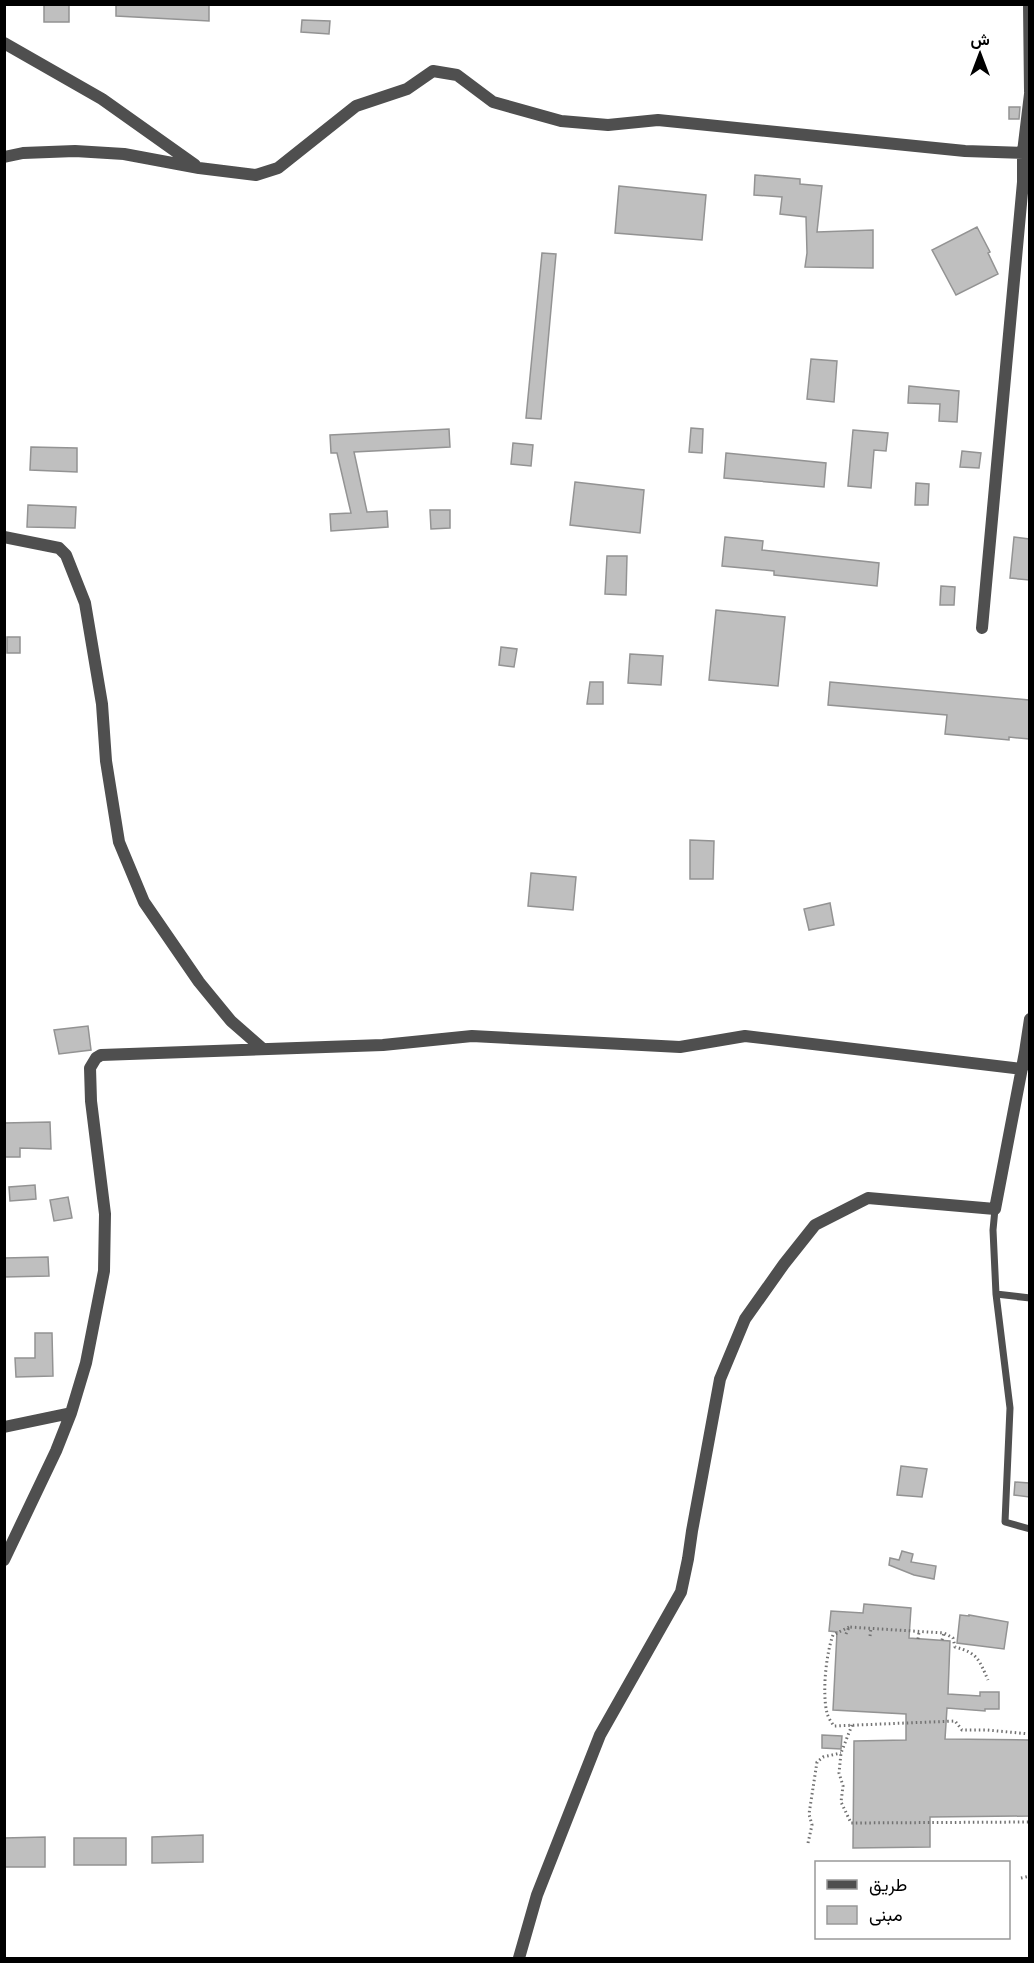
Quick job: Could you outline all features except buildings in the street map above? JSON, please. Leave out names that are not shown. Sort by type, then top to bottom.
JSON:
[{"type":"street","points":[[982,628],[1026,152],[1029,93],[1029,4]]},
{"type":"street","points":[[4,43],[102,99],[199,168]]},
{"type":"street","points":[[4,157],[23,153],[75,151],[124,154],[199,168],[256,175],[278,168],[356,106],[407,89],[433,71],[457,75],[493,102],[561,121],[608,125],[658,120],[965,151],[1026,152]]},
{"type":"street","points":[[4,537],[59,548],[66,555],[85,603],[102,704],[106,761],[119,842],[144,902],[199,982],[231,1021],[263,1049]]},
{"type":"street","points":[[519,1959],[537,1895],[600,1735],[681,1592],[720,1379],[745,1319],[784,1264],[815,1226],[868,1198],[995,1209],[1022,1069],[1029,1019]]},
{"type":"street","points":[[4,1560],[56,1451],[71,1413],[86,1363],[104,1270],[105,1214],[91,1101],[90,1068],[101,1055],[383,1045],[472,1036],[680,1047],[745,1036],[1022,1069]]},
{"type":"street","points":[[4,1427],[71,1413]]},
{"type":"lane","points":[[995,1209],[993,1230],[996,1294],[1010,1408],[1005,1521],[1029,1529]]},
{"type":"lane","points":[[996,1294],[1029,1298]]},
{"type":"path","points":[[846,1635],[849,1627]]},
{"type":"path","points":[[988,1680],[976,1655],[955,1647],[953,1638],[944,1634],[849,1627],[833,1635],[830,1644],[826,1680],[827,1714],[834,1726],[955,1721],[962,1730],[1029,1734]]},
{"type":"path","points":[[870,1636],[871,1628]]},
{"type":"path","points":[[894,1638],[895,1630]]},
{"type":"path","points":[[918,1639],[919,1632]]},
{"type":"path","points":[[942,1640],[944,1634]]},
{"type":"path","points":[[852,1725],[841,1754],[839,1773],[843,1785],[841,1802],[851,1823],[1029,1822]]},
{"type":"path","points":[[808,1843],[813,1825],[809,1814],[817,1762],[823,1757],[841,1754]]},
{"type":"path","points":[[975,1815],[976,1823]]},
{"type":"path","points":[[998,1815],[999,1822]]},
{"type":"path","points":[[952,1816],[952,1823]]},
{"type":"path","points":[[1020,1816],[1020,1822]]},
{"type":"path","points":[[863,1817],[863,1823]]},
{"type":"path","points":[[885,1817],[886,1823]]},
{"type":"path","points":[[908,1817],[908,1823]]},
{"type":"path","points":[[930,1817],[931,1823]]},
{"type":"path","points":[[1021,1878],[1029,1875]]}]
